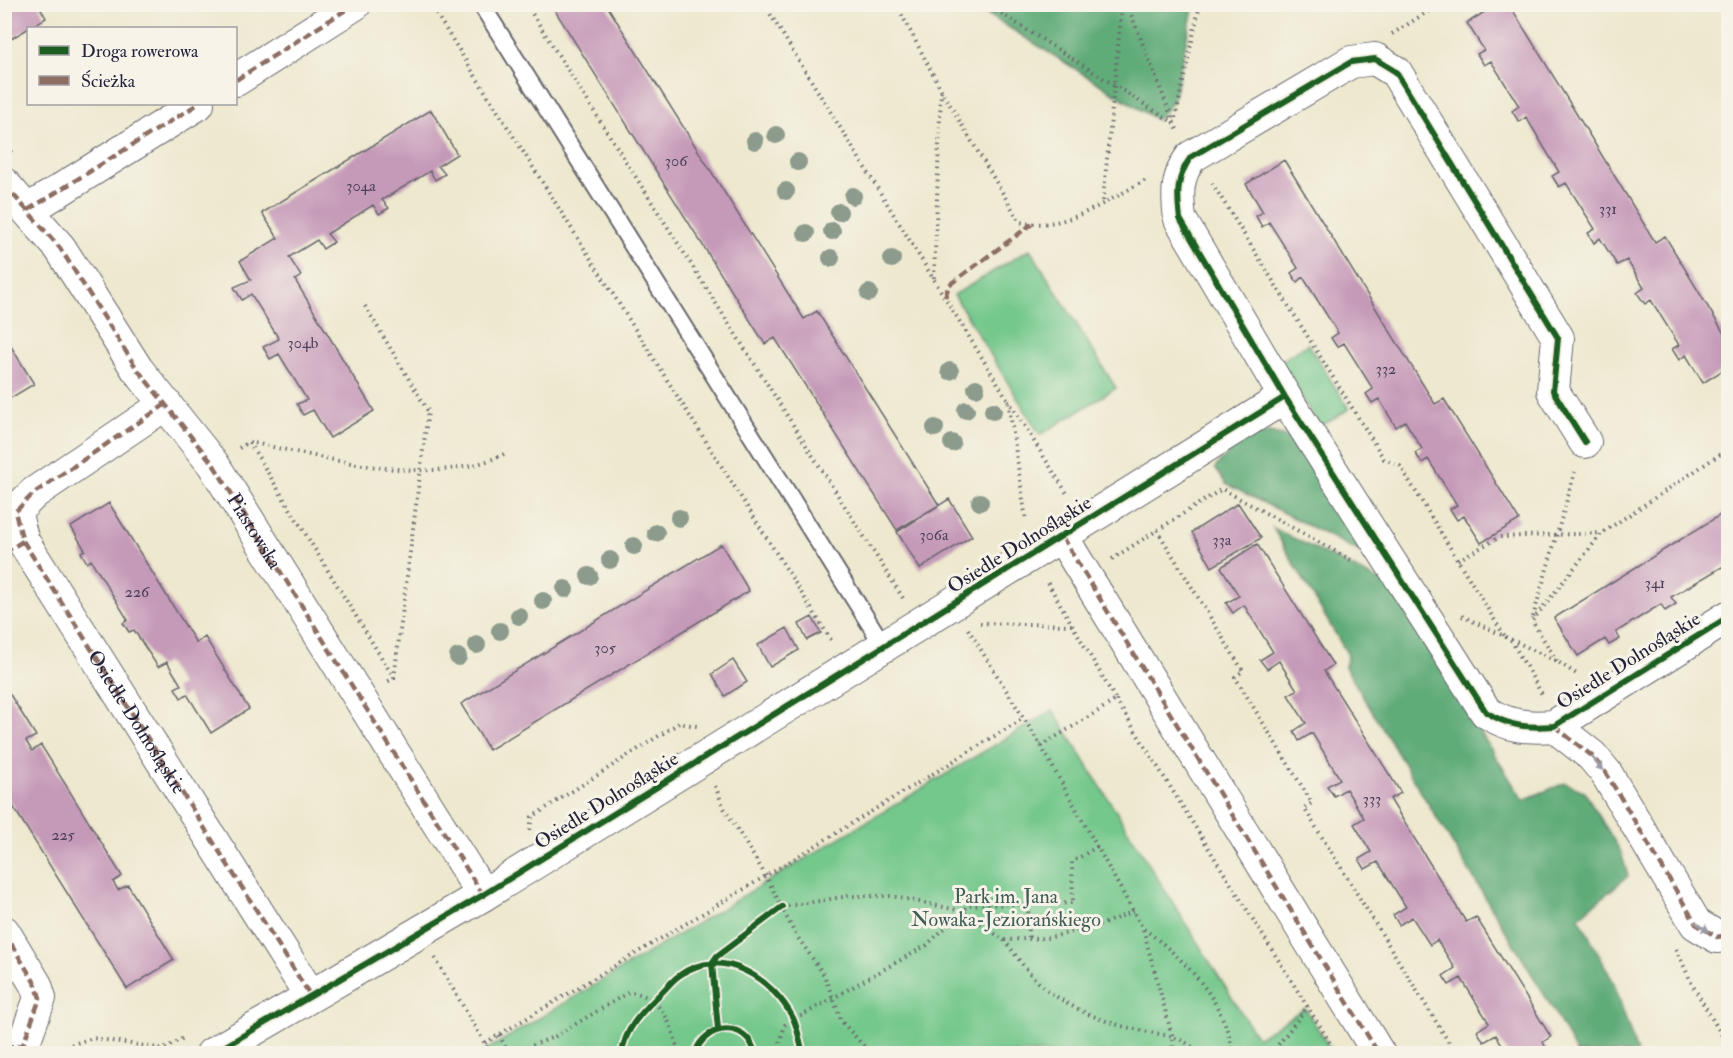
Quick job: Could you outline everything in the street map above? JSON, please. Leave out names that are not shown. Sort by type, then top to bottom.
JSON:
[{"type":"street","points":[[237,79],[355,4]]},
{"type":"street","points":[[1286,397],[1180,219],[1176,194],[1183,168],[1191,157],[1351,62],[1375,59],[1396,72],[1558,338],[1553,391],[1585,442]]},
{"type":"street","points":[[28,210],[196,105]]},
{"type":"street","name":"Piastowska","points":[[4,184],[60,248],[137,369],[213,464],[483,895]]},
{"type":"street","name":"Osiedle Dolnośląskie","points":[[203,1042],[310,995],[483,895],[876,636],[1062,537],[1286,397],[1486,712],[1499,721],[1522,728],[1554,726],[1728,617]]},
{"type":"street","name":"Osiedle Dolnośląskie","points":[[166,404],[34,493],[15,512],[14,547],[310,995]]},
{"type":"street","points":[[1062,537],[1379,1053]]},
{"type":"street","name":"Osiedle Dolnośląskie","points":[[1554,726],[1592,756],[1606,773],[1695,924],[1717,937],[1728,935]]},
{"type":"street","points":[[4,932],[36,985],[40,998],[29,1049]]},
{"type":"lane","points":[[481,4],[876,636]]},
{"type":"path","points":[[430,4],[836,648],[876,636],[904,599],[912,594]]},
{"type":"path","points":[[526,4],[904,599]]},
{"type":"path","points":[[764,4],[1070,497],[1061,502]]},
{"type":"path","points":[[896,4],[941,90],[1020,222],[1038,226],[1069,220],[1191,157]]},
{"type":"path","points":[[986,4],[1174,123]]},
{"type":"path","points":[[1103,202],[1122,4]]},
{"type":"path","points":[[1127,4],[1174,123],[1191,157],[1203,169],[1384,459],[1400,466],[1505,637]]},
{"type":"path","points":[[1174,123],[1200,4]]},
{"type":"path","points":[[1375,59],[1386,37],[1440,4]]},
{"type":"path","points":[[934,280],[941,90]]},
{"type":"path","points":[[365,306],[428,411],[394,678]]},
{"type":"path","points":[[1008,400],[1026,523],[1035,518]]},
{"type":"path","points":[[249,442],[394,678]]},
{"type":"path","points":[[213,464],[249,442],[368,465],[449,471],[489,462],[504,454]]},
{"type":"path","points":[[1558,662],[1532,621],[1585,442]]},
{"type":"path","points":[[1532,621],[1602,533],[1728,449]]},
{"type":"path","points":[[1086,576],[1222,489],[1357,562]]},
{"type":"path","points":[[1157,531],[1243,671],[1234,677],[1312,803],[1304,807],[1456,1053]]},
{"type":"path","points":[[1458,560],[1500,537],[1602,533]]},
{"type":"path","points":[[1031,555],[1116,700],[1337,1053]]},
{"type":"path","points":[[1451,611],[1558,662],[1606,693]]},
{"type":"path","points":[[1072,625],[964,623],[1041,746],[1143,929],[1172,1035],[1173,1053]]},
{"type":"path","points":[[359,700],[394,678]]},
{"type":"path","points":[[1041,746],[1116,700]]},
{"type":"path","points":[[485,1043],[766,876],[1024,718]]},
{"type":"path","points":[[529,838],[532,817],[679,723],[707,727]]},
{"type":"path","points":[[711,776],[724,808],[766,876],[794,932],[824,975],[842,1022],[871,1053]]},
{"type":"path","points":[[776,1053],[784,1025],[927,945],[969,905],[1073,903],[1072,862],[1098,846]]},
{"type":"path","points":[[773,914],[782,907],[849,896],[891,896],[962,911],[1004,940],[1034,978],[1078,1010],[1133,1029],[1172,1035],[1191,1044],[1201,1053]]},
{"type":"path","points":[[1028,904],[1029,940]]},
{"type":"path","points":[[1004,940],[1029,940],[1103,924],[1134,911]]},
{"type":"path","points":[[1143,929],[1162,942],[1205,987],[1227,1022],[1233,1053]]},
{"type":"path","points":[[419,932],[491,1053]]},
{"type":"path","points":[[499,1035],[510,1053],[554,1037],[629,992],[640,992],[653,1001],[675,1033],[678,1053]]},
{"type":"path","points":[[647,1008],[660,994]]},
{"type":"path","points":[[1271,1053],[1308,1006]]},
{"type":"path","points":[[789,1012],[794,1019],[797,1031]]},
{"type":"path","points":[[29,1049],[93,1038],[164,1049],[203,1042]]},
{"type":"green space","points":[[973,5],[1194,5],[1173,102],[1157,120]]},
{"type":"green space","points":[[1030,249],[1116,388],[1040,435],[954,295]]},
{"type":"green space","points":[[1308,344],[1349,409],[1320,427],[1279,362]]},
{"type":"green space","points":[[1269,433],[1295,439],[1376,560],[1226,484],[1215,468],[1233,449],[1245,441]]},
{"type":"green space","points":[[1273,528],[1388,585],[1523,800],[1565,783],[1584,791],[1621,852],[1628,876],[1579,917],[1614,983],[1637,1053],[1576,1053],[1553,1009],[1345,667],[1348,655]]},
{"type":"green space","name":"Park im. Jana Nowaka-Jeziorańskiego","points":[[1053,710],[1257,1038],[1305,1008],[1333,1053],[481,1053]]},
{"type":"building","points":[[4,4],[38,4],[46,18],[27,27],[27,29],[4,43]]},
{"type":"building","points":[[560,4],[606,4],[804,319],[817,311],[939,505],[897,530],[775,338],[765,344],[554,9]]},
{"type":"building","points":[[1497,4],[1509,4],[1655,242],[1665,236],[1728,340],[1728,367],[1703,383],[1686,355],[1679,360],[1672,349],[1679,345],[1651,300],[1645,304],[1637,293],[1644,288],[1627,260],[1617,265],[1600,238],[1594,243],[1588,233],[1595,229],[1566,183],[1559,187],[1552,176],[1559,172],[1526,117],[1519,122],[1512,111],[1519,106],[1491,61],[1484,65],[1477,54],[1484,50],[1467,23]]},
{"type":"building","points":[[431,110],[457,154],[438,166],[445,174],[435,180],[430,171],[382,200],[389,208],[379,214],[373,205],[327,234],[334,242],[323,249],[317,240],[289,257],[301,276],[295,280],[374,411],[330,438],[313,410],[303,415],[297,404],[307,400],[279,354],[270,359],[263,347],[279,339],[251,294],[242,300],[234,287],[251,280],[240,261],[278,238],[262,213]]},
{"type":"building","points":[[1284,160],[1435,404],[1444,399],[1519,520],[1481,543],[1464,516],[1457,520],[1450,509],[1457,505],[1428,459],[1422,463],[1415,453],[1422,449],[1405,421],[1396,427],[1379,399],[1372,403],[1366,394],[1373,389],[1344,343],[1337,347],[1331,338],[1338,333],[1303,277],[1297,282],[1291,273],[1298,268],[1269,222],[1262,227],[1256,216],[1263,212],[1246,184]]},
{"type":"building","points":[[4,335],[34,384],[4,402]]},
{"type":"building","points":[[949,499],[972,536],[920,569],[897,532]]},
{"type":"building","points":[[109,503],[196,643],[205,637],[249,709],[211,733],[187,694],[181,698],[175,688],[181,685],[167,662],[158,667],[134,630],[129,632],[123,623],[128,620],[91,560],[87,563],[81,552],[85,550],[71,527]]},
{"type":"building","points":[[1238,503],[1261,538],[1212,567],[1192,532]]},
{"type":"building","points":[[1728,510],[1728,566],[1727,564],[1671,597],[1676,604],[1665,611],[1661,604],[1616,632],[1620,639],[1609,645],[1605,639],[1578,656],[1554,618]]},
{"type":"building","points":[[721,544],[749,591],[489,750],[461,704]]},
{"type":"building","points":[[1257,544],[1333,665],[1324,671],[1401,793],[1390,799],[1466,922],[1476,917],[1551,1037],[1543,1042],[1549,1054],[1508,1054],[1496,1035],[1484,1042],[1477,1031],[1489,1023],[1461,978],[1449,985],[1443,976],[1455,968],[1437,940],[1430,945],[1412,917],[1399,925],[1393,915],[1406,907],[1378,862],[1365,869],[1359,859],[1371,852],[1354,824],[1364,818],[1346,789],[1334,796],[1327,786],[1340,779],[1312,733],[1299,741],[1294,731],[1306,723],[1288,695],[1297,690],[1279,661],[1267,669],[1260,660],[1273,652],[1244,605],[1233,613],[1226,603],[1239,596],[1221,567]]},
{"type":"building","points":[[812,617],[821,633],[807,640],[799,624]]},
{"type":"building","points":[[787,628],[799,650],[770,667],[758,645]]},
{"type":"building","points":[[733,660],[747,682],[725,696],[712,674]]},
{"type":"building","points":[[4,685],[36,736],[26,741],[32,751],[41,745],[122,876],[113,882],[118,890],[128,885],[174,960],[127,989],[4,792]]},
{"type":"marked path","points":[[237,79],[355,4]]},
{"type":"marked path","points":[[28,210],[196,105]]},
{"type":"marked path","points":[[4,184],[60,248],[137,369],[213,464],[483,895]]},
{"type":"marked path","points":[[945,297],[949,285],[1032,224]]},
{"type":"marked path","points":[[166,404],[34,493],[15,512],[23,541],[310,995]]},
{"type":"marked path","points":[[1062,537],[1379,1054]]},
{"type":"marked path","points":[[4,553],[23,541]]},
{"type":"marked path","points":[[1554,726],[1592,756],[1606,773],[1696,924],[1717,937],[1728,935]]},
{"type":"marked path","points":[[4,932],[36,985],[40,998],[23,1045]]},
{"type":"marked path","points":[[4,1047],[23,1045],[44,1054]]},
{"type":"cycle path","points":[[1585,442],[1553,391],[1558,338],[1396,72],[1375,59],[1351,62],[1191,157],[1186,164],[1179,186],[1180,219],[1285,397],[1486,712],[1503,721],[1519,725],[1554,726],[1728,617]]},
{"type":"cycle path","points":[[212,1054],[483,895],[1285,397]]},
{"type":"cycle path","points":[[718,1029],[712,963],[717,956],[782,907]]},
{"type":"cycle path","points":[[622,1054],[623,1045],[634,1022],[671,982],[696,967],[713,964],[729,965],[745,971],[760,979],[773,991],[793,1018],[803,1054]]},
{"type":"cycle path","points":[[695,1054],[707,1036],[726,1029],[735,1030],[744,1035],[751,1043],[755,1054]]}]
